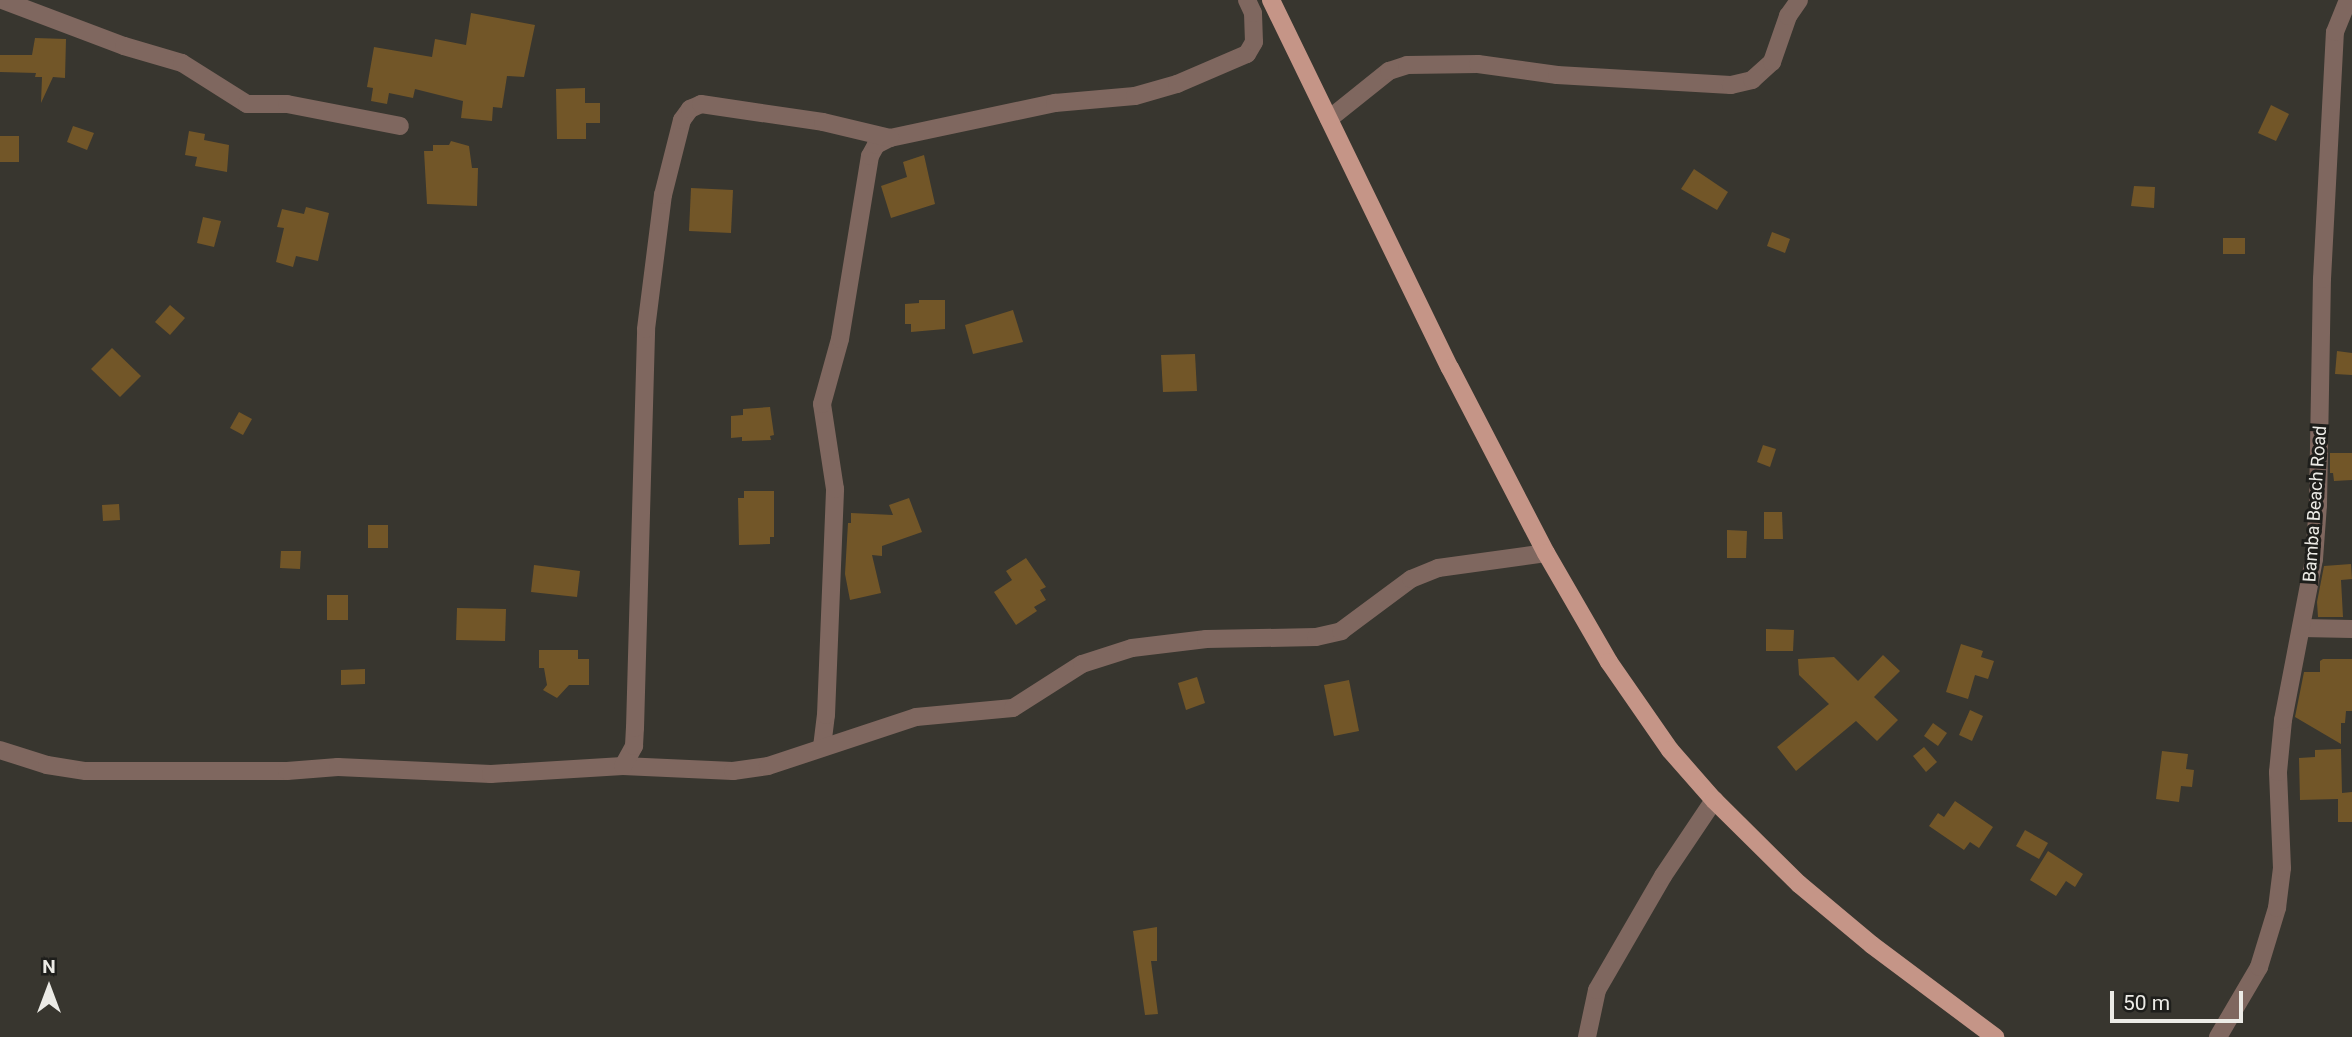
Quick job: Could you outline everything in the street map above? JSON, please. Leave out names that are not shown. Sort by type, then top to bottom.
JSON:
[{"type":"main road","points":[[1271,0],[1450,368],[1546,554],[1609,662],[1671,750],[1714,800],[1810,893],[1882,953],[1995,1037]]},
{"type":"street","points":[[2,0],[124,46],[182,63],[247,104],[287,104],[400,126]]},
{"type":"street","points":[[822,747],[826,715],[835,489],[822,404],[840,339],[870,156],[876,145],[890,138],[1055,103],[1135,96],[1177,84],[1247,54],[1254,42],[1253,13],[1247,0]]},
{"type":"street","points":[[1329,119],[1389,71],[1407,65],[1478,64],[1557,75],[1731,85],[1752,80],[1772,62],[1788,16],[1799,0]]},
{"type":"street","name":"Bamba Beach Road","points":[[2218,1037],[2259,967],[2277,908],[2282,868],[2278,772],[2291,672],[2314,559],[2318,505],[2322,279],[2335,32],[2348,0]]},
{"type":"street","points":[[623,766],[634,746],[635,728],[646,329],[663,195],[682,120],[690,109],[701,104],[823,122],[890,138]]},
{"type":"street","points":[[0,750],[47,765],[86,771],[287,771],[338,767],[491,774],[623,766],[733,771],[768,766],[916,717],[1013,708],[1082,664],[1132,648],[1206,639],[1317,637],[1341,631],[1411,579],[1438,568],[1546,554]]},
{"type":"street","points":[[2302,628],[2352,629]]},
{"type":"street","points":[[1587,1037],[1597,990],[1663,876],[1714,800]]},
{"type":"building","points":[[471,13],[535,25],[524,77],[507,76],[502,108],[493,107],[492,121],[461,118],[463,101],[415,89],[413,98],[389,93],[387,104],[371,101],[373,88],[367,87],[374,47],[432,57],[435,39],[466,45]]},
{"type":"building","points":[[35,38],[66,39],[65,78],[53,77],[41,103],[42,77],[35,77],[36,73],[0,72],[0,55],[32,55]]},
{"type":"building","points":[[585,88],[585,103],[600,103],[600,123],[586,123],[586,139],[557,139],[556,89]]},
{"type":"building","points":[[2271,105],[2289,114],[2276,141],[2258,133]]},
{"type":"building","points":[[73,126],[94,133],[87,150],[67,142]]},
{"type":"building","points":[[189,131],[205,134],[204,140],[229,145],[227,172],[195,166],[197,157],[185,155]]},
{"type":"building","points":[[0,136],[19,136],[19,162],[0,162]]},
{"type":"building","points":[[451,141],[469,146],[472,168],[478,168],[477,206],[427,204],[424,151],[433,151],[433,145],[449,145]]},
{"type":"building","points":[[924,155],[935,204],[891,218],[881,186],[907,177],[903,162]]},
{"type":"building","points":[[1694,169],[1728,192],[1717,210],[1681,189]]},
{"type":"building","points":[[2134,186],[2155,187],[2154,208],[2131,206]]},
{"type":"building","points":[[691,188],[733,190],[731,233],[689,231]]},
{"type":"building","points":[[306,207],[329,213],[318,261],[296,256],[293,267],[276,262],[284,228],[277,227],[282,209],[304,214]]},
{"type":"building","points":[[203,217],[221,221],[214,247],[197,243]]},
{"type":"building","points":[[1772,232],[1790,239],[1785,253],[1767,246]]},
{"type":"building","points":[[2223,238],[2245,238],[2245,254],[2223,254]]},
{"type":"building","points":[[919,300],[945,300],[945,329],[911,332],[911,324],[905,324],[905,304],[919,303]]},
{"type":"building","points":[[170,305],[185,318],[170,335],[155,322]]},
{"type":"building","points":[[1013,310],[1023,342],[973,354],[965,325]]},
{"type":"building","points":[[112,348],[141,376],[120,397],[91,369]]},
{"type":"building","points":[[2337,351],[2352,353],[2352,375],[2335,374]]},
{"type":"building","points":[[1195,354],[1197,391],[1163,392],[1161,355]]},
{"type":"building","points":[[770,407],[774,435],[770,436],[771,440],[742,441],[742,437],[731,438],[731,416],[743,415],[743,409]]},
{"type":"building","points":[[239,412],[252,419],[243,435],[230,428]]},
{"type":"building","points":[[1763,445],[1776,449],[1770,467],[1757,462]]},
{"type":"building","points":[[2330,453],[2352,453],[2352,480],[2334,481],[2333,473],[2330,473]]},
{"type":"building","points":[[744,491],[774,491],[774,537],[770,537],[770,544],[739,545],[738,498],[744,498]]},
{"type":"building","points":[[909,498],[922,532],[882,546],[882,556],[872,555],[881,593],[850,600],[845,574],[851,513],[893,515],[889,505]]},
{"type":"building","points":[[119,504],[120,520],[103,521],[102,505]]},
{"type":"building","points":[[1764,512],[1782,512],[1783,539],[1764,539]]},
{"type":"building","points":[[368,525],[388,525],[388,548],[368,548]]},
{"type":"building","points":[[1727,530],[1747,531],[1746,558],[1727,558]]},
{"type":"building","points":[[281,551],[301,551],[300,569],[280,568]]},
{"type":"building","points":[[1026,558],[1046,587],[1040,590],[1046,600],[1034,607],[1037,611],[1016,625],[994,592],[1012,580],[1006,571]]},
{"type":"building","points":[[2351,564],[2352,579],[2341,580],[2343,617],[2318,617],[2317,602],[2324,566]]},
{"type":"building","points":[[534,565],[580,571],[577,597],[531,592]]},
{"type":"building","points":[[327,595],[348,595],[348,620],[327,620]]},
{"type":"building","points":[[457,608],[506,609],[505,641],[456,640]]},
{"type":"building","points":[[1766,629],[1794,630],[1793,651],[1766,651]]},
{"type":"building","points":[[1961,644],[1983,651],[1981,657],[1994,661],[1988,679],[1975,675],[1968,699],[1946,692]]},
{"type":"building","points":[[539,650],[578,650],[578,659],[589,659],[589,685],[569,685],[557,698],[543,690],[547,685],[544,668],[539,668]]},
{"type":"building","points":[[1883,655],[1900,671],[1874,697],[1898,720],[1877,741],[1856,721],[1796,771],[1777,747],[1829,704],[1799,675],[1798,659],[1834,657],[1858,681]]},
{"type":"building","points":[[2352,659],[2352,711],[2346,711],[2345,723],[2341,723],[2341,744],[2295,717],[2304,672],[2320,672],[2320,661]]},
{"type":"building","points":[[365,669],[365,684],[341,685],[341,670]]},
{"type":"building","points":[[1197,677],[1205,703],[1186,710],[1178,683]]},
{"type":"building","points":[[1349,680],[1359,731],[1334,736],[1324,685]]},
{"type":"building","points":[[1970,710],[1983,716],[1972,741],[1959,735]]},
{"type":"building","points":[[1933,723],[1947,733],[1938,746],[1924,736]]},
{"type":"building","points":[[1924,747],[1937,762],[1926,772],[1913,756]]},
{"type":"building","points":[[2341,749],[2342,793],[2352,792],[2352,822],[2338,822],[2338,799],[2300,800],[2299,758],[2315,757],[2315,750]]},
{"type":"building","points":[[2162,751],[2188,754],[2186,769],[2194,770],[2192,787],[2181,786],[2179,802],[2156,799]]},
{"type":"building","points":[[1955,801],[1993,827],[1979,848],[1970,842],[1964,850],[1929,826],[1938,813],[1944,817]]},
{"type":"building","points":[[2025,830],[2048,843],[2039,859],[2016,846]]},
{"type":"building","points":[[2048,851],[2083,874],[2075,887],[2066,881],[2056,896],[2030,880]]},
{"type":"building","points":[[1157,927],[1157,961],[1151,961],[1158,1014],[1145,1015],[1133,931]]}]
